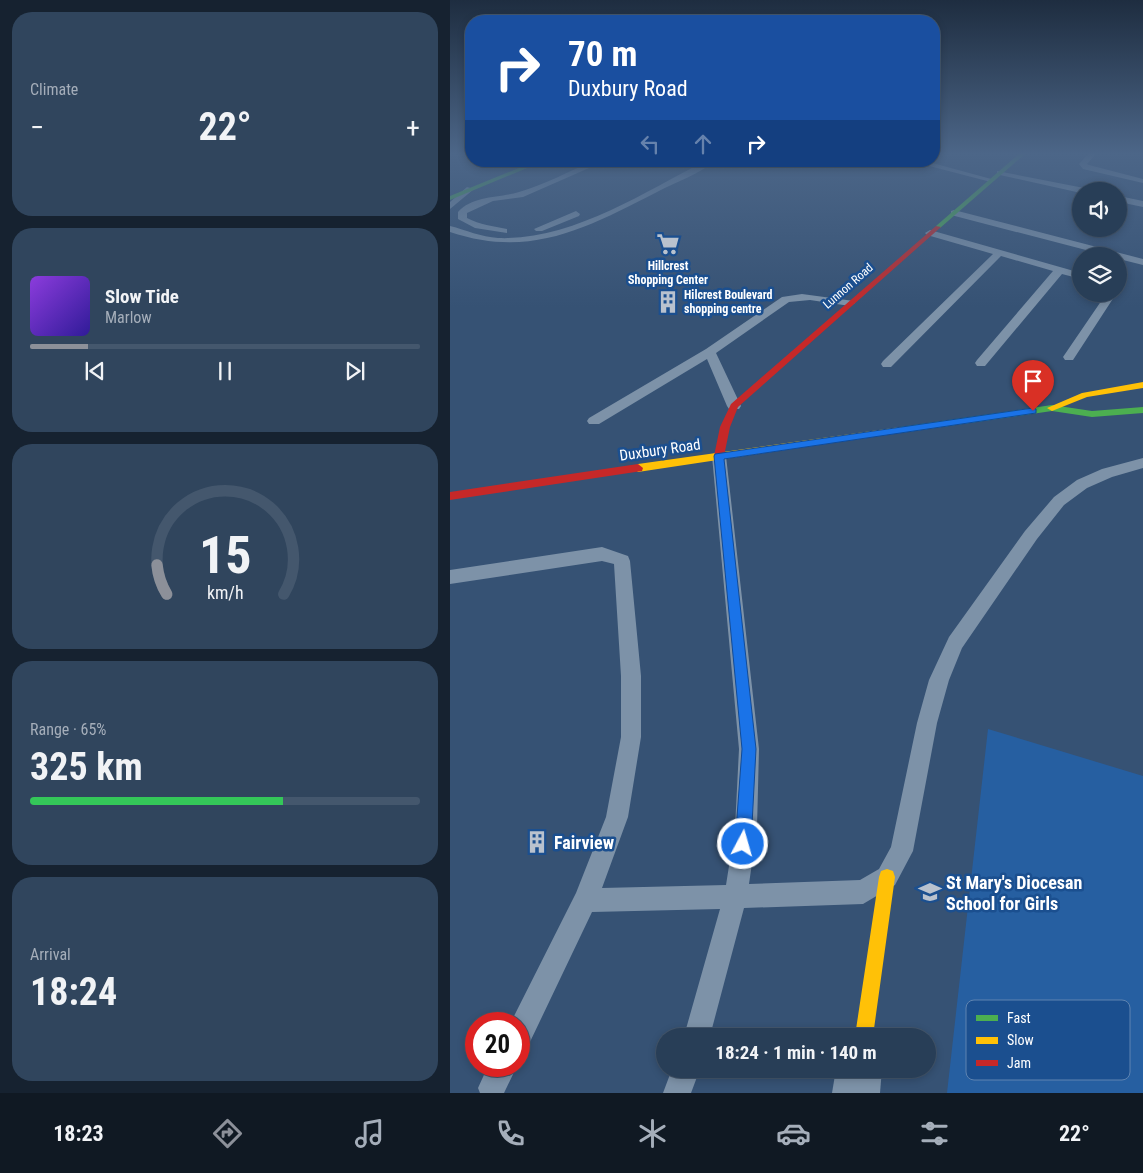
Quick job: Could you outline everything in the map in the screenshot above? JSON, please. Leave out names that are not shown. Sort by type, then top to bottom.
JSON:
[{"type":"main road","name":"Lunnon Road","points":[[719,456],[725,427],[734,406],[963,205]]},
{"type":"main road","name":"Duxbury Road","points":[[1052,408],[1070,398],[1088,393],[1143,385]]},
{"type":"main road","name":"Duxbury Road","points":[[450,496],[1052,408],[1092,414],[1143,410]]},
{"type":"main road","points":[[865,1028],[887,876]]},
{"type":"street","points":[[856,1093],[858,1078]]},
{"type":"lane","points":[[474,205],[462,211],[463,219],[486,229],[530,230],[552,225],[576,214]]},
{"type":"lane","points":[[450,229],[466,236],[497,240],[536,239],[556,235],[595,221],[626,205]]},
{"type":"lane","points":[[954,213],[1143,262]]},
{"type":"lane","points":[[930,233],[1072,273]]},
{"type":"lane","points":[[887,364],[999,253]]},
{"type":"lane","points":[[981,363],[1060,270]]},
{"type":"lane","points":[[594,421],[710,352],[786,299],[798,296],[812,296],[850,303]]},
{"type":"lane","points":[[1069,358],[1106,302]]},
{"type":"lane","points":[[710,352],[734,406]]},
{"type":"lane","points":[[699,1028],[736,895],[746,828],[749,749],[719,456]]},
{"type":"lane","points":[[585,900],[863,892],[887,876],[902,851],[927,723],[939,680],[955,643],[1031,535],[1059,501],[1082,484],[1107,473],[1143,463]]},
{"type":"lane","points":[[450,577],[602,554],[622,561],[631,676],[631,737],[617,817],[585,900],[530,1012]]},
{"type":"lane","points":[[677,1093],[683,1078]]},
{"type":"shaded area","points":[[988,729],[1143,776],[1143,1093],[947,1093]]},
{"type":"traffic: fast","points":[[938,227],[963,205]]},
{"type":"traffic: fast","points":[[900,430],[1052,408],[1092,414],[1143,410]]},
{"type":"traffic: slow","points":[[1052,408],[1085,395],[1143,385]]},
{"type":"traffic: slow","points":[[638,468],[900,430]]},
{"type":"traffic: slow","points":[[865,1028],[887,877]]},
{"type":"traffic: jam","points":[[719,456],[725,427],[734,406],[938,227]]},
{"type":"traffic: jam","points":[[450,496],[638,468]]},
{"type":"place","name":"Hillcrest Shopping Center","points":[[668,244]]},
{"type":"place","name":"Hilcrest Boulevard shopping centre","points":[[668,302]]},
{"type":"place","name":"Fairview","points":[[537,842]]},
{"type":"place","name":"St Mary's Diocesan School for Girls","points":[[930,892]]},
{"type":"route","points":[[743,844],[746,828],[749,749],[719,456],[1033,411]]}]
